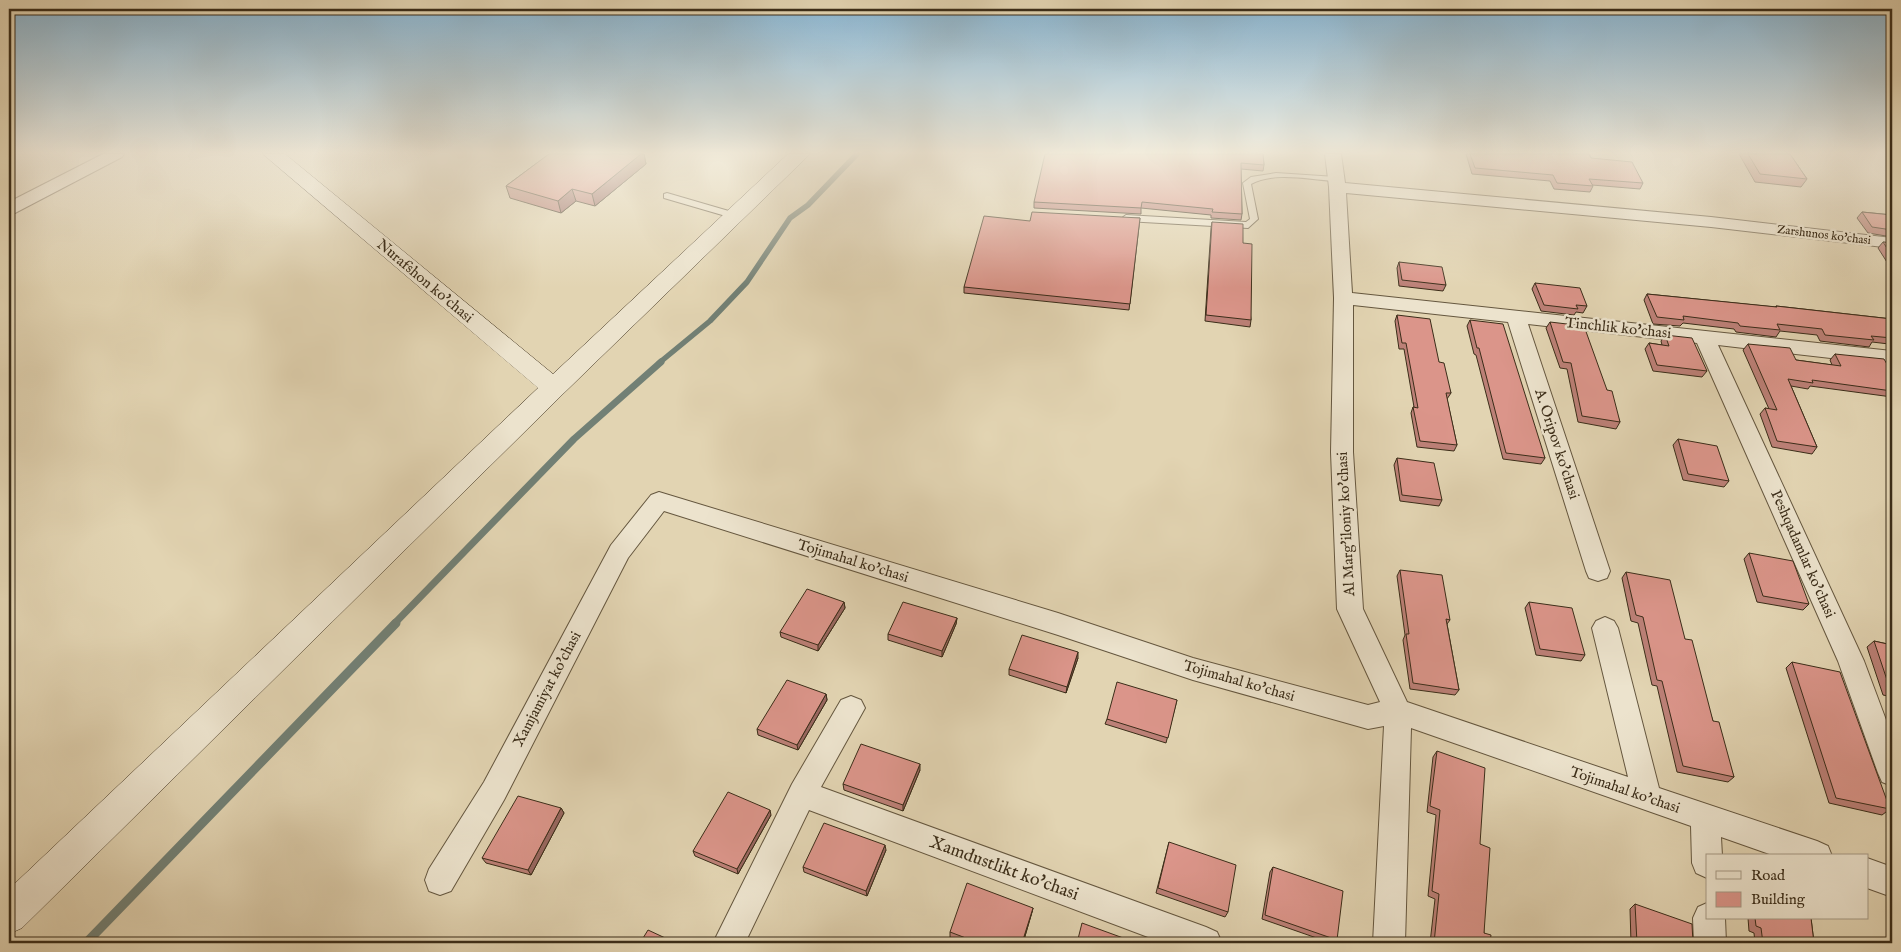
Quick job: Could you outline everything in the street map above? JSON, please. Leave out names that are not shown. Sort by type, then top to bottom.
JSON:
[{"type":"main road","name":"Nurafshon ko'chasi","points":[[326,198],[554,388]]},
{"type":"main road","points":[[9,915],[753,198]]},
{"type":"street","points":[[9,209],[30,198]]},
{"type":"street","name":"Al Marg'iloniy ko'chasi","points":[[1337,198],[1343,298],[1342,452],[1350,609],[1398,711],[1389,943]]},
{"type":"street","name":"Zarshunos ko'chasi","points":[[1484,198],[1892,243]]},
{"type":"street","name":"Tinchlik ko'chasi","points":[[1343,298],[1892,358]]},
{"type":"street","name":"A. Oripov ko'chasi","points":[[1516,317],[1598,571]]},
{"type":"street","name":"Peshqadamlar ko'chasi","points":[[1705,338],[1851,661],[1892,774]]},
{"type":"street","name":"Tojimahal ko'chasi","points":[[659,501],[1058,624],[1202,671],[1368,717],[1398,711],[1811,854]]},
{"type":"street","name":"Xamjamiyat ko'chasi","points":[[440,880],[494,791],[619,552],[659,501]]},
{"type":"street","points":[[1604,628],[1647,797]]},
{"type":"street","points":[[729,943],[802,794],[851,708]]},
{"type":"street","name":"Xamdustlikt ko'chasi","points":[[802,794],[1206,943]]},
{"type":"street","points":[[1706,817],[1707,854]]},
{"type":"street","points":[[1868,873],[1892,882]]},
{"type":"street","points":[[1709,920],[1710,943]]},
{"type":"lane","points":[[675,198],[736,216]]},
{"type":"lane","points":[[1118,218],[1248,225],[1254,219],[1250,198]]},
{"type":"building","points":[[1035,198],[1242,198],[1242,214],[1212,212],[1213,209],[1142,202],[1141,208],[1034,202]]},
{"type":"building","points":[[1032,212],[1140,218],[1130,304],[964,287],[984,216],[1030,221]]},
{"type":"building","points":[[1862,212],[1892,215],[1892,230],[1872,227]]},
{"type":"building","points":[[1212,222],[1243,224],[1243,243],[1252,244],[1251,320],[1206,315]]},
{"type":"building","points":[[1883,242],[1892,243],[1892,256]]},
{"type":"building","points":[[1399,262],[1442,267],[1446,285],[1402,280]]},
{"type":"building","points":[[1535,283],[1580,288],[1587,306],[1576,305],[1578,309],[1544,305]]},
{"type":"building","points":[[1647,294],[1892,319],[1892,338],[1871,336],[1874,340],[1825,335],[1822,329],[1777,324],[1780,330],[1740,326],[1738,323],[1683,316],[1684,320],[1657,317]]},
{"type":"building","points":[[1397,315],[1430,319],[1439,362],[1444,363],[1451,393],[1446,393],[1457,445],[1420,441],[1413,407],[1418,408],[1406,343],[1402,343]]},
{"type":"building","points":[[1470,320],[1503,324],[1545,458],[1506,453]]},
{"type":"building","points":[[1550,322],[1584,326],[1607,390],[1612,391],[1620,422],[1582,416],[1571,363],[1563,362]]},
{"type":"building","points":[[1665,335],[1692,338],[1707,371],[1657,365],[1649,343],[1669,346]]},
{"type":"building","points":[[1748,344],[1790,348],[1796,360],[1841,366],[1835,354],[1884,359],[1892,373],[1892,391],[1812,380],[1813,383],[1788,379],[1817,447],[1777,441],[1765,408],[1777,410]]},
{"type":"building","points":[[1678,439],[1717,446],[1729,481],[1688,474]]},
{"type":"building","points":[[1397,458],[1434,463],[1442,500],[1402,495]]},
{"type":"building","points":[[1749,553],[1793,561],[1809,604],[1763,596]]},
{"type":"building","points":[[1400,570],[1442,575],[1450,620],[1446,619],[1459,690],[1413,683],[1406,634],[1409,634]]},
{"type":"building","points":[[1626,572],[1670,580],[1685,639],[1692,640],[1713,721],[1719,722],[1734,777],[1683,766],[1662,681],[1657,680],[1643,617],[1636,615]]},
{"type":"building","points":[[807,589],[844,602],[818,645],[780,632]]},
{"type":"building","points":[[903,602],[957,618],[942,651],[888,634]]},
{"type":"building","points":[[1529,602],[1572,608],[1585,655],[1540,649]]},
{"type":"building","points":[[1022,635],[1078,652],[1067,687],[1009,669]]},
{"type":"building","points":[[1874,641],[1892,645],[1892,690],[1890,689]]},
{"type":"building","points":[[1792,662],[1840,672],[1890,809],[1836,798]]},
{"type":"building","points":[[787,680],[826,694],[797,745],[757,729]]},
{"type":"building","points":[[1117,682],[1177,700],[1168,738],[1107,719]]},
{"type":"building","points":[[861,744],[920,764],[903,805],[843,784]]},
{"type":"building","points":[[1437,751],[1485,768],[1480,844],[1490,848],[1484,933],[1491,935],[1490,943],[1434,943],[1439,894],[1432,891],[1440,810],[1430,806]]},
{"type":"building","points":[[728,792],[770,810],[737,869],[693,851]]},
{"type":"building","points":[[518,796],[561,808],[528,870],[482,858]]},
{"type":"building","points":[[824,823],[885,845],[866,891],[803,867]]},
{"type":"building","points":[[1169,842],[1236,865],[1228,912],[1158,888]]},
{"type":"building","points":[[1273,867],[1343,891],[1337,940],[1265,915]]},
{"type":"building","points":[[967,883],[1033,908],[1022,943],[979,943],[950,932]]},
{"type":"building","points":[[1635,904],[1692,924],[1693,943],[1637,943]]},
{"type":"building","points":[[1755,920],[1811,920],[1814,943],[1763,943],[1761,928],[1756,926]]},
{"type":"building","points":[[1082,923],[1137,943],[1077,943]]},
{"type":"building","points":[[648,930],[676,943],[640,943]]},
{"type":"waterway","points":[[659,363],[710,321],[747,282],[790,218],[814,198]]},
{"type":"waterway","points":[[394,624],[574,439],[661,362]]},
{"type":"waterway","points":[[86,943],[396,623]]}]
